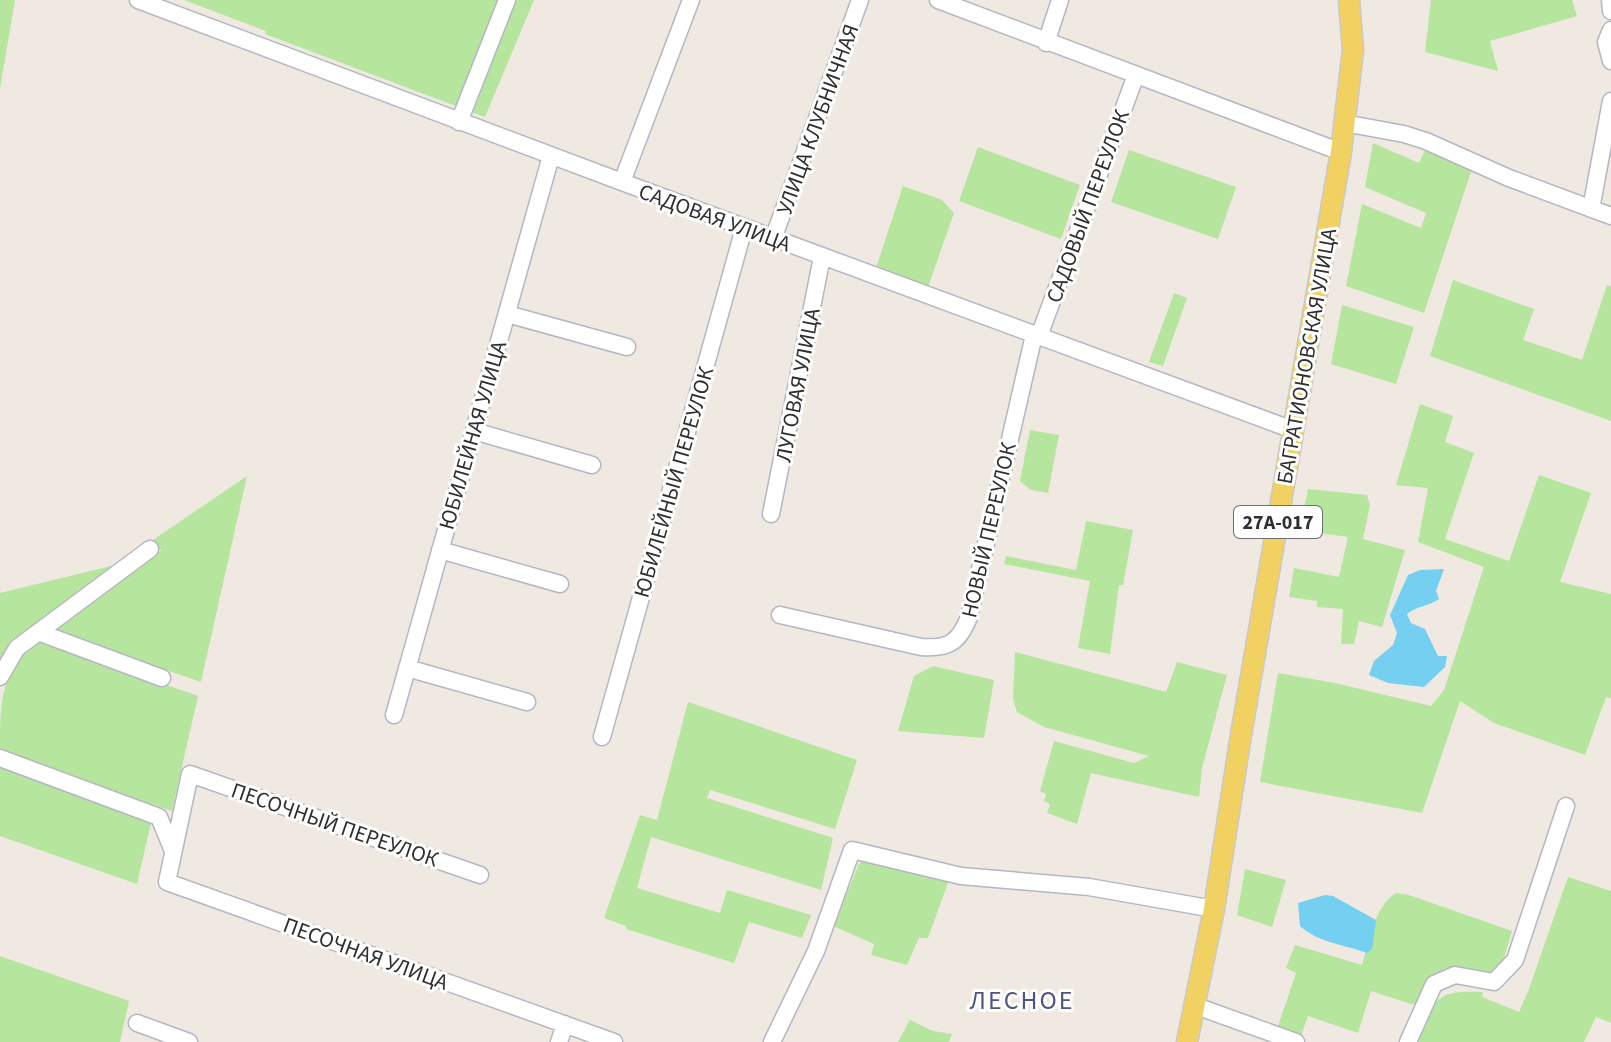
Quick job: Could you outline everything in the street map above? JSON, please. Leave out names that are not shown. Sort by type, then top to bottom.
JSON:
[{"type":"main road","name":"БАГРАТИОНОВСКАЯ УЛИЦА","points":[[1187,1042],[1214,909],[1341,152],[1353,50],[1349,0]]},
{"type":"street","name":"САДОВАЯ УЛИЦА","points":[[138,0],[773,239],[1293,430]]},
{"type":"street","points":[[459,122],[507,0]]},
{"type":"street","points":[[622,182],[691,0]]},
{"type":"street","name":"УЛИЦА КЛУБНИЧНАЯ","points":[[773,239],[860,0]]},
{"type":"street","points":[[938,0],[1341,152]]},
{"type":"street","points":[[1046,43],[1060,0]]},
{"type":"street","points":[[1610,0],[1611,11]]},
{"type":"street","points":[[1611,30],[1606,42],[1611,61]]},
{"type":"street","name":"САДОВЫЙ ПЕРЕУЛОК","points":[[1036,335],[1136,75]]},
{"type":"street","points":[[1591,209],[1611,101]]},
{"type":"street","points":[[1344,123],[1426,141],[1509,178],[1611,216]]},
{"type":"street","name":"ЮБИЛЕЙНАЯ УЛИЦА","points":[[394,715],[551,156]]},
{"type":"street","name":"ЮБИЛЕЙНЫЙ ПЕРЕУЛОК","points":[[602,737],[744,228]]},
{"type":"street","name":"ЛУГОВАЯ УЛИЦА","points":[[771,514],[822,257]]},
{"type":"street","points":[[507,314],[627,347]]},
{"type":"street","name":"НОВЫЙ ПЕРЕУЛОК","points":[[780,615],[921,647],[948,646],[957,641],[969,617],[1036,335]]},
{"type":"street","points":[[474,431],[592,465]]},
{"type":"street","points":[[0,677],[17,648],[150,549]]},
{"type":"street","points":[[440,550],[560,584]]},
{"type":"street","points":[[38,632],[162,678]]},
{"type":"street","points":[[407,668],[527,702]]},
{"type":"street","points":[[0,758],[159,817],[173,852]]},
{"type":"street","name":"ПЕСОЧНЫЙ ПЕРЕУЛОК","points":[[173,852],[190,774],[480,875]]},
{"type":"street","points":[[1408,1042],[1434,984],[1455,975],[1494,982],[1515,960],[1566,806]]},
{"type":"street","points":[[772,1042],[816,951],[852,850],[961,876],[1089,887],[1214,909]]},
{"type":"street","name":"ПЕСОЧНАЯ УЛИЦА","points":[[173,852],[167,882],[614,1042]]},
{"type":"street","points":[[1196,1006],[1296,1042]]},
{"type":"street","points":[[137,1023],[189,1042]]},
{"type":"street","points":[[559,1042],[565,1024]]},
{"type":"green space","points":[[0,0],[15,0],[0,88]]},
{"type":"green space","points":[[184,0],[534,0],[485,117]]},
{"type":"green space","points":[[1431,0],[1572,0],[1577,16],[1490,41],[1498,71],[1425,52]]},
{"type":"green space","points":[[1373,143],[1419,163],[1425,150],[1472,169],[1424,313],[1346,286],[1362,204],[1421,228],[1426,213],[1365,187]]},
{"type":"green space","points":[[978,147],[1080,185],[1061,239],[959,201]]},
{"type":"green space","points":[[1129,150],[1236,187],[1218,239],[1111,202]]},
{"type":"green space","points":[[903,186],[942,200],[954,213],[928,287],[876,268]]},
{"type":"green space","points":[[1453,280],[1534,309],[1523,340],[1582,360],[1607,285],[1611,286],[1611,421],[1430,356]]},
{"type":"green space","points":[[1174,293],[1187,298],[1163,366],[1149,362]]},
{"type":"green space","points":[[1342,305],[1414,327],[1396,384],[1331,364]]},
{"type":"green space","points":[[1420,404],[1453,416],[1445,442],[1474,453],[1445,539],[1509,561],[1539,475],[1591,493],[1560,582],[1611,594],[1611,698],[1606,697],[1585,755],[1494,723],[1460,701],[1422,813],[1260,782],[1278,673],[1431,706],[1444,690],[1484,567],[1418,542],[1428,488],[1396,485]]},
{"type":"green space","points":[[1030,430],[1059,435],[1048,493],[1031,490],[1020,481]]},
{"type":"green space","points":[[247,476],[201,682],[57,632],[56,626],[162,550],[147,544]]},
{"type":"green space","points":[[1308,489],[1367,495],[1370,505],[1363,539],[1405,550],[1382,627],[1359,621],[1354,644],[1341,644],[1343,609],[1317,607],[1317,601],[1289,597],[1294,568],[1339,577],[1348,537],[1300,530]]},
{"type":"green space","points":[[1086,521],[1133,530],[1123,585],[1119,585],[1110,654],[1078,648],[1090,581],[1004,564],[1006,556],[1076,570]]},
{"type":"green space","points":[[115,565],[0,662],[0,593]]},
{"type":"green space","points":[[38,640],[198,696],[172,811],[0,751],[2,703],[9,676],[25,652]]},
{"type":"green space","points":[[1015,652],[1166,692],[1177,662],[1227,675],[1202,768],[1199,797],[1091,773],[1077,824],[1047,813],[1050,804],[1044,801],[1046,794],[1040,791],[1054,741],[1134,763],[1149,756],[1044,727],[1017,712],[1013,699]]},
{"type":"green space","points":[[933,666],[994,680],[984,738],[898,731],[914,676]]},
{"type":"green space","points":[[688,702],[857,760],[835,829],[710,790],[707,798],[833,838],[821,890],[651,837],[637,888],[720,913],[727,890],[811,915],[802,938],[749,922],[734,963],[626,929],[626,926],[604,918],[640,815],[657,820]]},
{"type":"green space","points":[[0,765],[147,817],[151,823],[137,884],[0,836]]},
{"type":"green space","points":[[869,857],[949,880],[928,938],[919,938],[907,965],[871,955],[874,944],[833,926],[859,864]]},
{"type":"green space","points":[[1245,869],[1286,880],[1272,927],[1237,915]]},
{"type":"green space","points":[[1568,877],[1611,891],[1611,1023],[1596,1017],[1584,1042],[1414,1042],[1432,1007],[1438,1000],[1454,993],[1483,992],[1482,997],[1519,1012]]},
{"type":"green space","points":[[1396,893],[1512,931],[1500,972],[1436,974],[1414,1005],[1371,991],[1358,1033],[1308,1016],[1299,1042],[1276,1032],[1296,973],[1286,968],[1295,945],[1362,965],[1377,916]]},
{"type":"green space","points":[[0,956],[129,1001],[120,1042],[0,1042]]},
{"type":"green space","points":[[910,1020],[933,1031],[952,1034],[949,1042],[898,1042]]},
{"type":"water","points":[[1444,569],[1436,591],[1439,599],[1407,614],[1411,623],[1425,629],[1438,656],[1447,656],[1445,667],[1424,687],[1388,683],[1369,675],[1374,661],[1393,645],[1397,633],[1390,615],[1408,575],[1420,570]]},
{"type":"water","points":[[1325,895],[1333,896],[1376,920],[1372,949],[1367,953],[1323,940],[1300,926],[1298,903]]},
{"type":"district","name":"ЛЕСНОЕ","points":[[1022,1000]]}]
